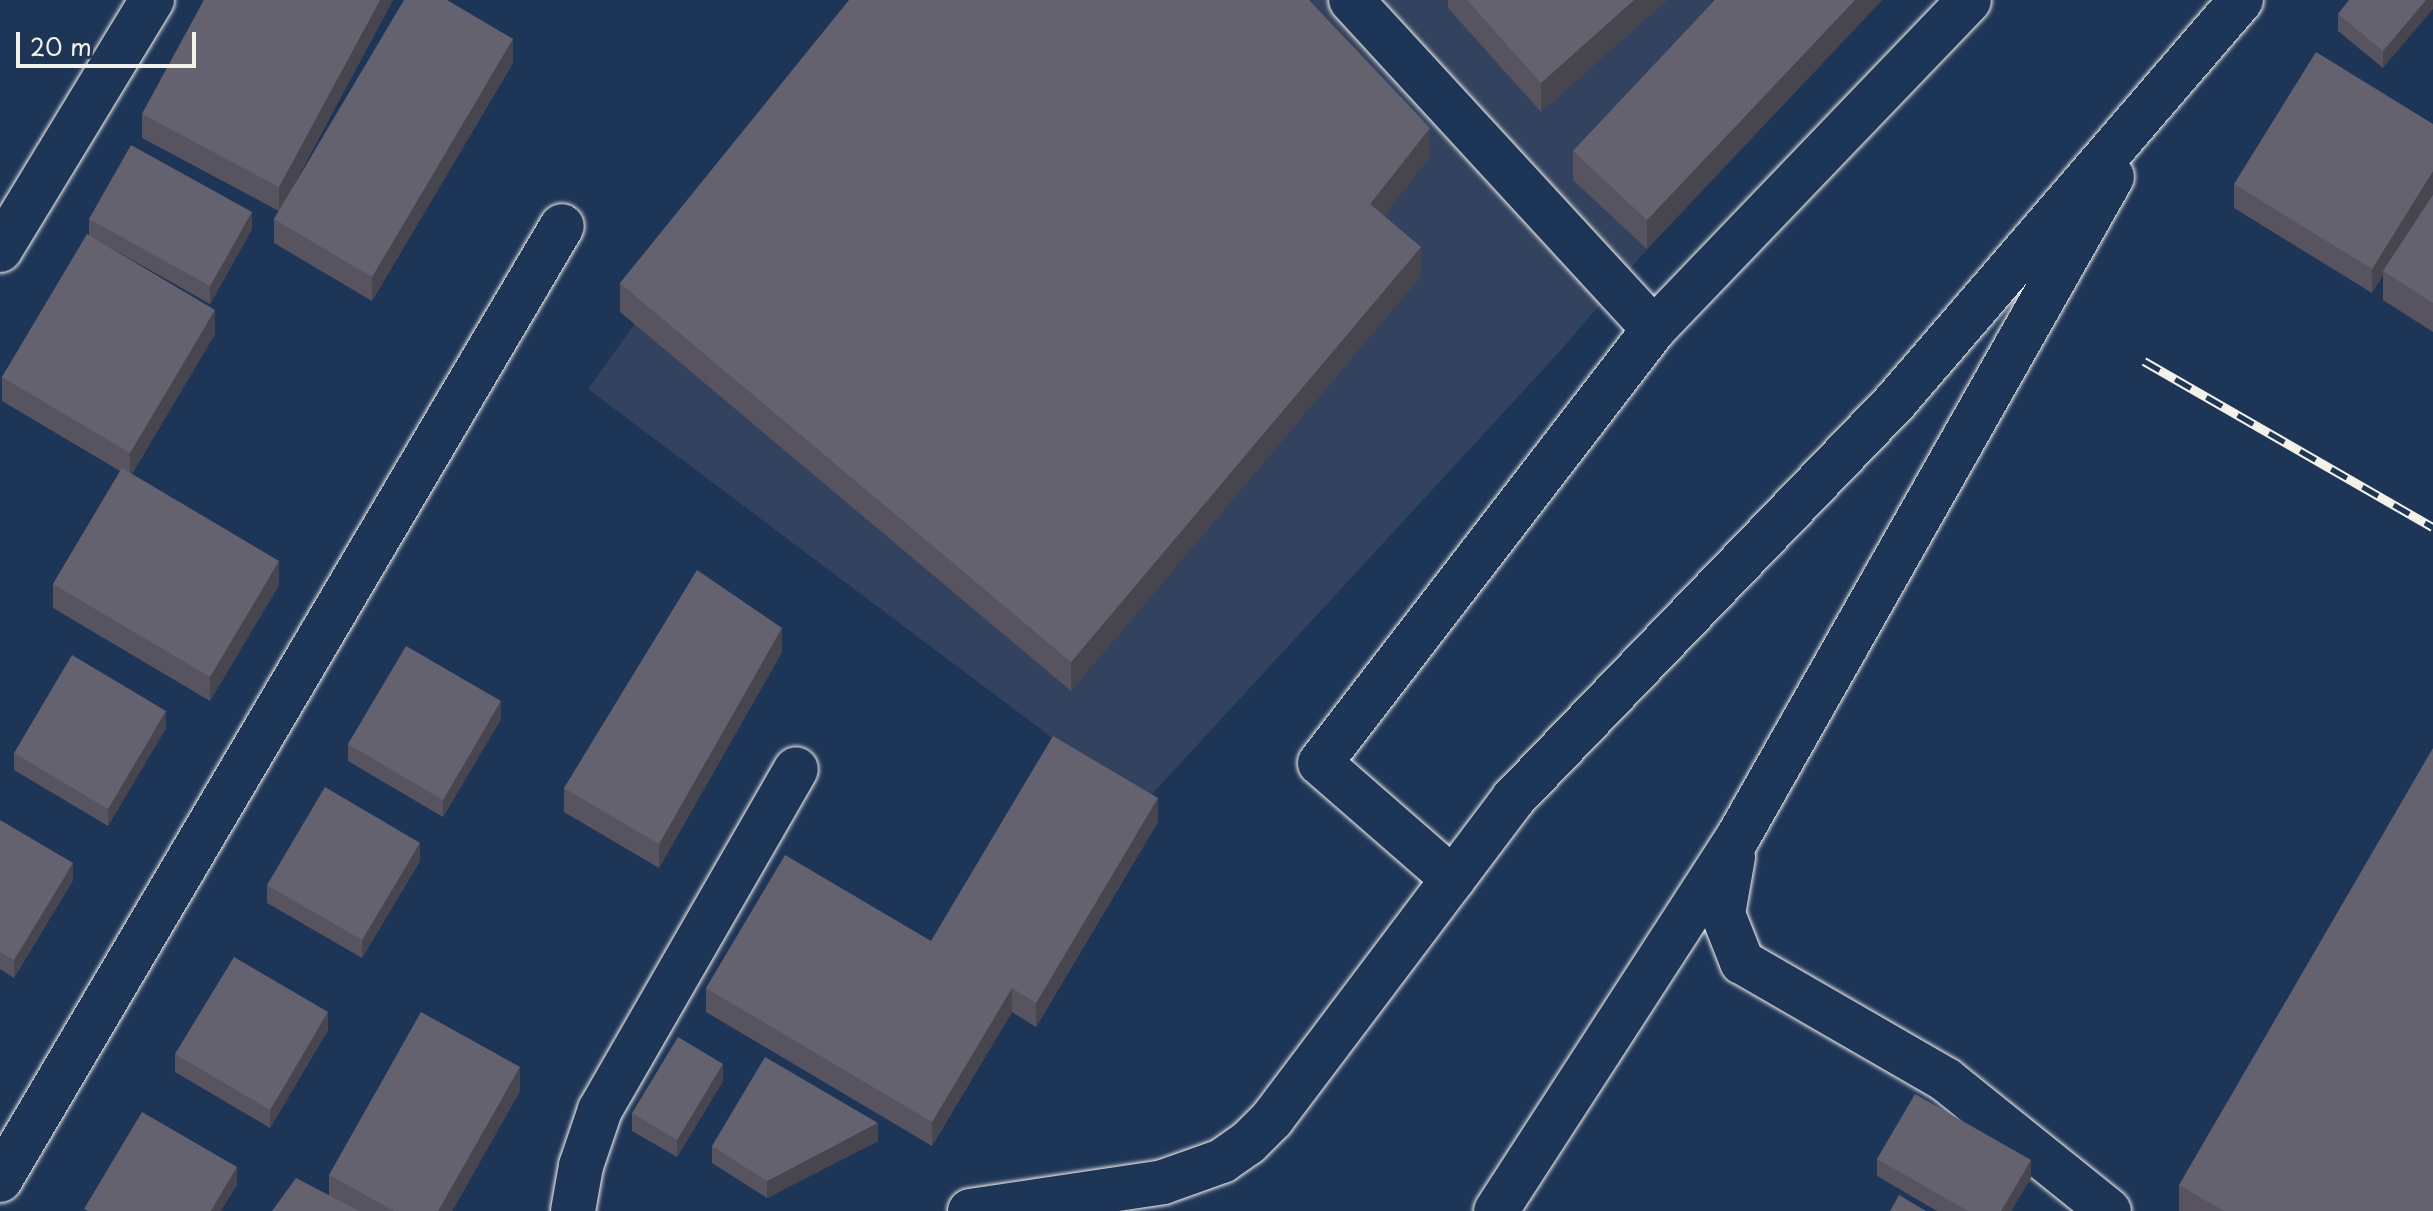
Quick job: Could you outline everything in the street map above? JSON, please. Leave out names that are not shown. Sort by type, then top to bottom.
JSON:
[{"type":"street","points":[[0,250],[152,0]]},
{"type":"street","points":[[1351,0],[1654,329]]},
{"type":"street","points":[[1453,879],[1320,763],[1654,329],[1969,0]]},
{"type":"street","points":[[970,1211],[1163,1182],[1222,1161],[1248,1143],[1272,1119],[1513,799],[1896,401],[2162,88],[2241,0]]},
{"type":"street","points":[[1496,1211],[1737,839],[2162,88]]},
{"type":"street","points":[[0,1180],[562,226]]},
{"type":"street","points":[[573,1211],[581,1166],[600,1110],[796,769]]},
{"type":"street","points":[[1737,839],[1723,914],[1742,962],[1946,1080],[2109,1211]]},
{"type":"shaded area","points":[[866,0],[1882,0],[1647,249],[1561,350],[1142,805],[588,389]]},
{"type":"building","points":[[204,0],[380,0],[279,187],[142,114]]},
{"type":"building","points":[[404,0],[447,0],[513,39],[372,277],[274,219]]},
{"type":"building","points":[[849,0],[1309,0],[1430,128],[1370,204],[1421,247],[1071,662],[620,283]]},
{"type":"building","points":[[1467,0],[1634,0],[1541,83]]},
{"type":"building","points":[[1715,0],[1855,0],[1647,220],[1573,151]]},
{"type":"building","points":[[2349,0],[2426,0],[2383,51],[2338,14]]},
{"type":"building","points":[[2316,52],[2433,124],[2433,171],[2372,269],[2234,184]]},
{"type":"building","points":[[131,145],[252,212],[210,286],[89,219]]},
{"type":"building","points":[[2433,195],[2433,303],[2383,271]]},
{"type":"building","points":[[87,234],[215,310],[130,453],[2,377]]},
{"type":"building","points":[[122,468],[279,561],[210,677],[53,584]]},
{"type":"building","points":[[697,570],[782,628],[659,844],[564,788]]},
{"type":"building","points":[[406,646],[501,701],[443,800],[348,744]]},
{"type":"building","points":[[72,655],[166,711],[108,809],[14,753]]},
{"type":"building","points":[[1053,736],[1158,798],[1036,1003],[1012,988],[932,1122],[706,988],[785,855],[931,941]]},
{"type":"building","points":[[2433,748],[2433,1211],[2224,1211],[2179,1185]]},
{"type":"building","points":[[325,787],[420,843],[362,940],[267,885]]},
{"type":"building","points":[[0,820],[73,863],[14,960],[0,952]]},
{"type":"building","points":[[234,957],[328,1012],[270,1110],[175,1054]]},
{"type":"building","points":[[421,1012],[520,1067],[438,1211],[394,1211],[329,1175]]},
{"type":"building","points":[[678,1037],[723,1064],[677,1140],[632,1113]]},
{"type":"building","points":[[765,1057],[878,1123],[767,1181],[712,1146]]},
{"type":"building","points":[[1915,1094],[2031,1160],[2001,1211],[1968,1211],[1877,1159]]},
{"type":"building","points":[[142,1112],[237,1167],[211,1211],[84,1209]]},
{"type":"building","points":[[296,1178],[359,1211],[272,1211]]},
{"type":"building","points":[[1899,1195],[1926,1211],[1890,1211]]},
{"type":"railway","points":[[2144,361],[2433,527]]}]
